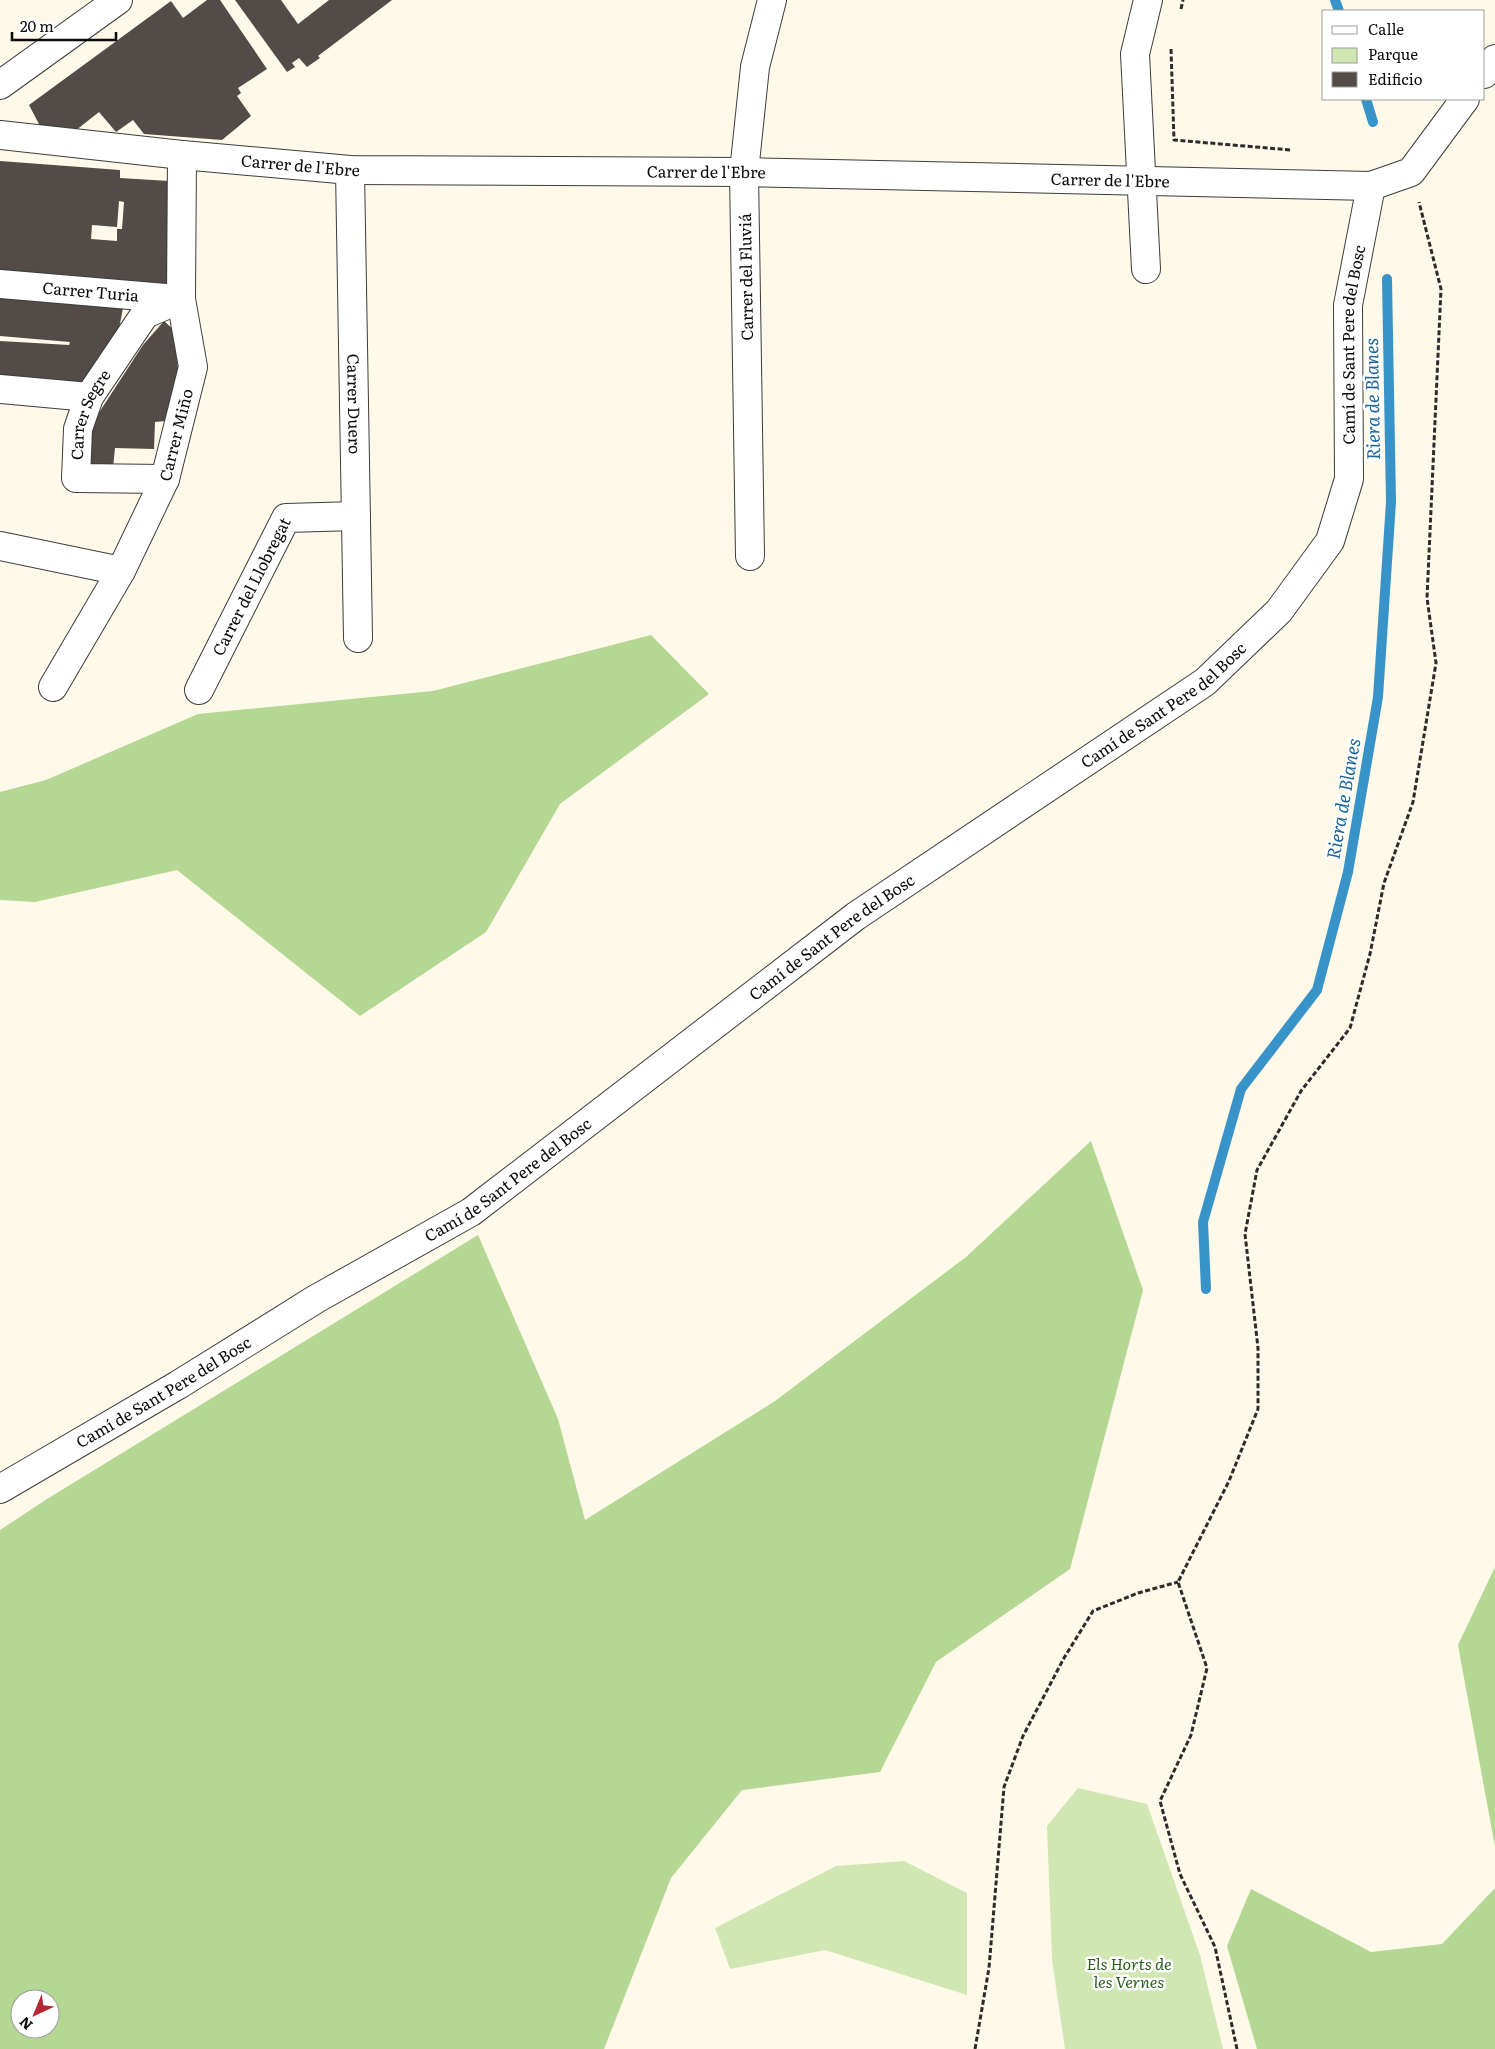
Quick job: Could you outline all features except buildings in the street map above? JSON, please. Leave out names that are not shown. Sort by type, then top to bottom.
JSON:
[{"type":"street","points":[[0,85],[118,0]]},
{"type":"street","name":"Carrer del Fluviá","points":[[750,556],[744,172],[755,67],[772,0]]},
{"type":"street","points":[[1146,270],[1134,54],[1148,0]]},
{"type":"street","points":[[1485,73],[1495,59]]},
{"type":"street","points":[[1411,172],[1464,100]]},
{"type":"street","name":"Carrer de l'Ebre","points":[[0,135],[182,155],[350,170],[744,172],[1371,186],[1411,172]]},
{"type":"street","name":"Carrer Miño","points":[[53,687],[121,571],[165,480],[193,367],[181,299],[182,155]]},
{"type":"street","name":"Carrer Duero","points":[[350,170],[358,638]]},
{"type":"street","name":"Camí de Sant Pere del Bosc","points":[[0,1489],[178,1385],[316,1299],[471,1212],[856,916],[1205,682],[1279,611],[1330,540],[1349,479],[1348,305],[1371,186]]},
{"type":"street","name":"Carrer Turia","points":[[0,284],[181,299]]},
{"type":"street","name":"Carrer Segre","points":[[165,480],[76,478],[78,429],[89,398],[145,314],[181,299]]},
{"type":"street","points":[[0,389],[89,398]]},
{"type":"street","name":"Carrer del Llobregat","points":[[199,690],[286,518],[356,516]]},
{"type":"street","points":[[0,546],[121,571]]},
{"type":"path","points":[[1179,17],[1183,0]]},
{"type":"path","points":[[1173,42],[1171,51],[1174,140],[1298,151]]},
{"type":"path","points":[[1237,2049],[1215,1947],[1180,1874],[1160,1801],[1191,1735],[1207,1668],[1178,1582],[1229,1481],[1258,1409],[1258,1348],[1245,1234],[1257,1170],[1301,1091],[1350,1028],[1370,954],[1384,882],[1413,802],[1436,663],[1427,598],[1441,289],[1411,172]]},
{"type":"path","points":[[976,2049],[989,1968],[1004,1787],[1023,1736],[1064,1658],[1093,1611],[1138,1594],[1178,1582]]},
{"type":"green space","points":[[651,635],[709,694],[560,804],[486,932],[360,1016],[177,870],[35,902],[0,900],[0,792],[46,780],[198,714],[433,691]]},
{"type":"green space","points":[[1091,1141],[1143,1290],[1070,1569],[936,1662],[880,1772],[742,1790],[671,1878],[604,2049],[0,2049],[0,1530],[47,1499],[478,1235],[558,1419],[585,1520],[775,1401],[966,1257]]},
{"type":"green space","points":[[1495,1567],[1495,1847],[1458,1645]]},
{"type":"green space","name":"Els Horts de les Vernes","points":[[1078,1788],[1147,1804],[1200,1955],[1223,2049],[1065,2049],[1052,1960],[1047,1826]]},
{"type":"green space","points":[[904,1861],[967,1893],[967,1995],[825,1950],[730,1969],[715,1928],[836,1866]]},
{"type":"green space","points":[[1495,1888],[1495,2049],[1257,2049],[1227,1946],[1251,1889],[1371,1952],[1442,1944]]},
{"type":"waterway","name":"Riera de Blanes","points":[[1335,0],[1339,10]]},
{"type":"waterway","name":"Riera de Blanes","points":[[1366,100],[1373,122]]},
{"type":"waterway","name":"Riera de Blanes","points":[[1206,1289],[1203,1222],[1241,1089],[1317,990],[1348,872],[1378,697],[1391,502],[1387,279]]}]
